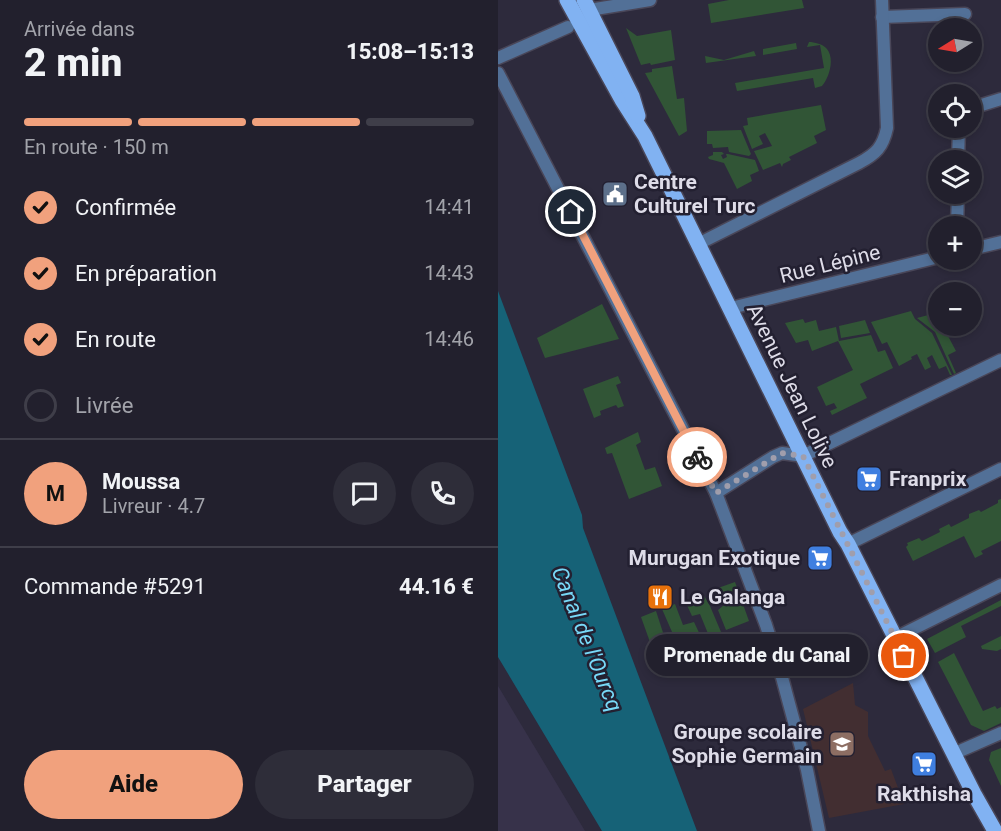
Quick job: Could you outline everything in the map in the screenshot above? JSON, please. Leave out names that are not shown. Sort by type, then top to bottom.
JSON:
[{"type":"main road","name":"Avenue Jean Lolive","points":[[567,0],[621,100],[645,136],[840,532],[953,754],[995,831]]},
{"type":"main road","points":[[587,5],[632,96],[645,136]]},
{"type":"main road","name":"Avenue Jean Lolive","points":[[974,794],[989,831]]},
{"type":"street","points":[[587,5],[650,0]]},
{"type":"street","points":[[698,244],[877,152],[884,142],[887,128],[882,0]]},
{"type":"street","points":[[882,17],[965,14]]},
{"type":"street","points":[[498,58],[568,27]]},
{"type":"street","points":[[498,73],[716,493],[766,625],[780,670],[807,770],[819,831]]},
{"type":"street","points":[[982,105],[1001,99]]},
{"type":"street","points":[[982,247],[1001,242]]},
{"type":"street","name":"Rue Lépine","points":[[731,308],[928,260]]},
{"type":"street","points":[[716,493],[782,453],[803,456],[1001,360]]},
{"type":"street","points":[[848,544],[1001,469]]},
{"type":"street","points":[[895,638],[1001,585]]},
{"type":"street","points":[[953,754],[1001,734]]},
{"type":"shaded area","name":"Groupe scolaire Sophie Germain","points":[[853,683],[855,705],[868,712],[868,736],[885,771],[891,769],[904,804],[829,818],[803,709]]},
{"type":"shaded area","points":[[498,686],[585,831],[498,831]]},
{"type":"green space","points":[[729,0],[802,0],[804,8],[711,23],[708,4]]},
{"type":"green space","points":[[626,28],[637,36],[671,30],[675,60],[641,65]]},
{"type":"green space","points":[[809,42],[816,43],[823,46],[831,58],[827,78],[822,86],[815,88],[813,78],[737,91],[735,83],[824,68],[820,45],[807,47]]},
{"type":"green space","points":[[796,43],[797,49],[763,55],[763,49]]},
{"type":"green space","points":[[754,51],[756,56],[706,63],[705,56],[724,60]]},
{"type":"green space","points":[[672,66],[677,99],[684,98],[687,131],[679,136],[645,73],[652,72],[652,69]]},
{"type":"green space","points":[[821,105],[826,130],[814,136],[817,143],[789,157],[791,160],[782,167],[780,163],[763,170],[754,151],[772,146],[765,133],[759,136],[763,144],[752,149],[743,126],[748,125],[747,118]]},
{"type":"green space","points":[[741,130],[751,154],[749,156],[729,152],[728,147],[713,148],[712,144],[707,144],[707,131]]},
{"type":"green space","points":[[713,152],[722,152],[723,159],[728,154],[755,160],[759,171],[750,175],[752,181],[737,189],[724,163],[709,159],[708,157],[713,155]]},
{"type":"green space","points":[[602,304],[619,339],[545,358],[537,338]]},
{"type":"green space","points":[[911,311],[915,319],[928,330],[928,336],[933,336],[952,375],[946,366],[939,369],[932,355],[927,358],[931,367],[925,370],[917,354],[899,366],[887,342],[882,344],[871,322]]},
{"type":"green space","points":[[928,315],[928,327],[917,318]]},
{"type":"green space","points":[[803,319],[805,323],[816,320],[819,331],[836,327],[839,341],[871,335],[878,352],[885,350],[893,368],[860,384],[867,398],[832,415],[830,411],[837,408],[834,403],[826,406],[817,387],[853,370],[838,341],[812,351],[808,340],[796,343],[785,323]]},
{"type":"green space","points":[[865,320],[870,333],[841,338],[839,326]]},
{"type":"green space","points":[[937,336],[948,336],[956,351],[948,355],[956,373],[954,374]]},
{"type":"green space","points":[[618,376],[621,383],[616,385],[624,406],[618,408],[616,405],[600,411],[601,415],[594,418],[583,389]]},
{"type":"green space","points":[[638,432],[641,442],[636,445],[645,470],[655,467],[662,486],[629,499],[612,453],[607,454],[605,448]]},
{"type":"green space","points":[[1001,499],[1001,541],[981,551],[983,554],[975,558],[964,536],[913,561],[906,547],[907,543],[919,538],[922,541],[940,532],[939,529],[949,524],[951,527],[969,518],[969,514],[979,510],[981,512]]},
{"type":"green space","points":[[735,582],[749,621],[726,630],[718,610],[724,605],[718,588]]},
{"type":"green space","points":[[703,594],[721,632],[709,636],[700,614],[692,616],[685,601]]},
{"type":"green space","points":[[1001,600],[1001,606],[961,626],[966,637],[935,653],[927,639]]},
{"type":"green space","points":[[675,604],[683,625],[694,622],[702,639],[679,648],[662,609]]},
{"type":"green space","points":[[656,611],[669,651],[655,656],[641,617]]},
{"type":"green space","points":[[1001,636],[1001,649],[997,651],[982,649],[981,646]]},
{"type":"green space","points":[[954,653],[983,711],[995,706],[997,709],[1001,707],[1001,723],[984,731],[971,725],[938,662]]},
{"type":"green space","points":[[1001,748],[1001,786],[989,760],[991,752]]},
{"type":"water","name":"Canal de l'Ourcq","points":[[498,291],[582,515],[583,528],[697,831],[602,831],[498,657]]},
{"type":"way so far","points":[[697,457],[716,493],[782,453],[803,456],[904,656]]},
{"type":"place","name":"Centre Culturel Turc","points":[[615,194]]},
{"type":"place","name":"Franprix","points":[[869,479]]},
{"type":"place","name":"Murugan Exotique","points":[[820,558]]},
{"type":"place","name":"Le Galanga","points":[[660,597]]},
{"type":"place","name":"Promenade du Canal","points":[[904,656]]},
{"type":"place","name":"Groupe scolaire Sophie Germain","points":[[842,744]]},
{"type":"place","name":"Rakthisha","points":[[924,764]]},
{"type":"route","points":[[571,212],[697,457]]}]
